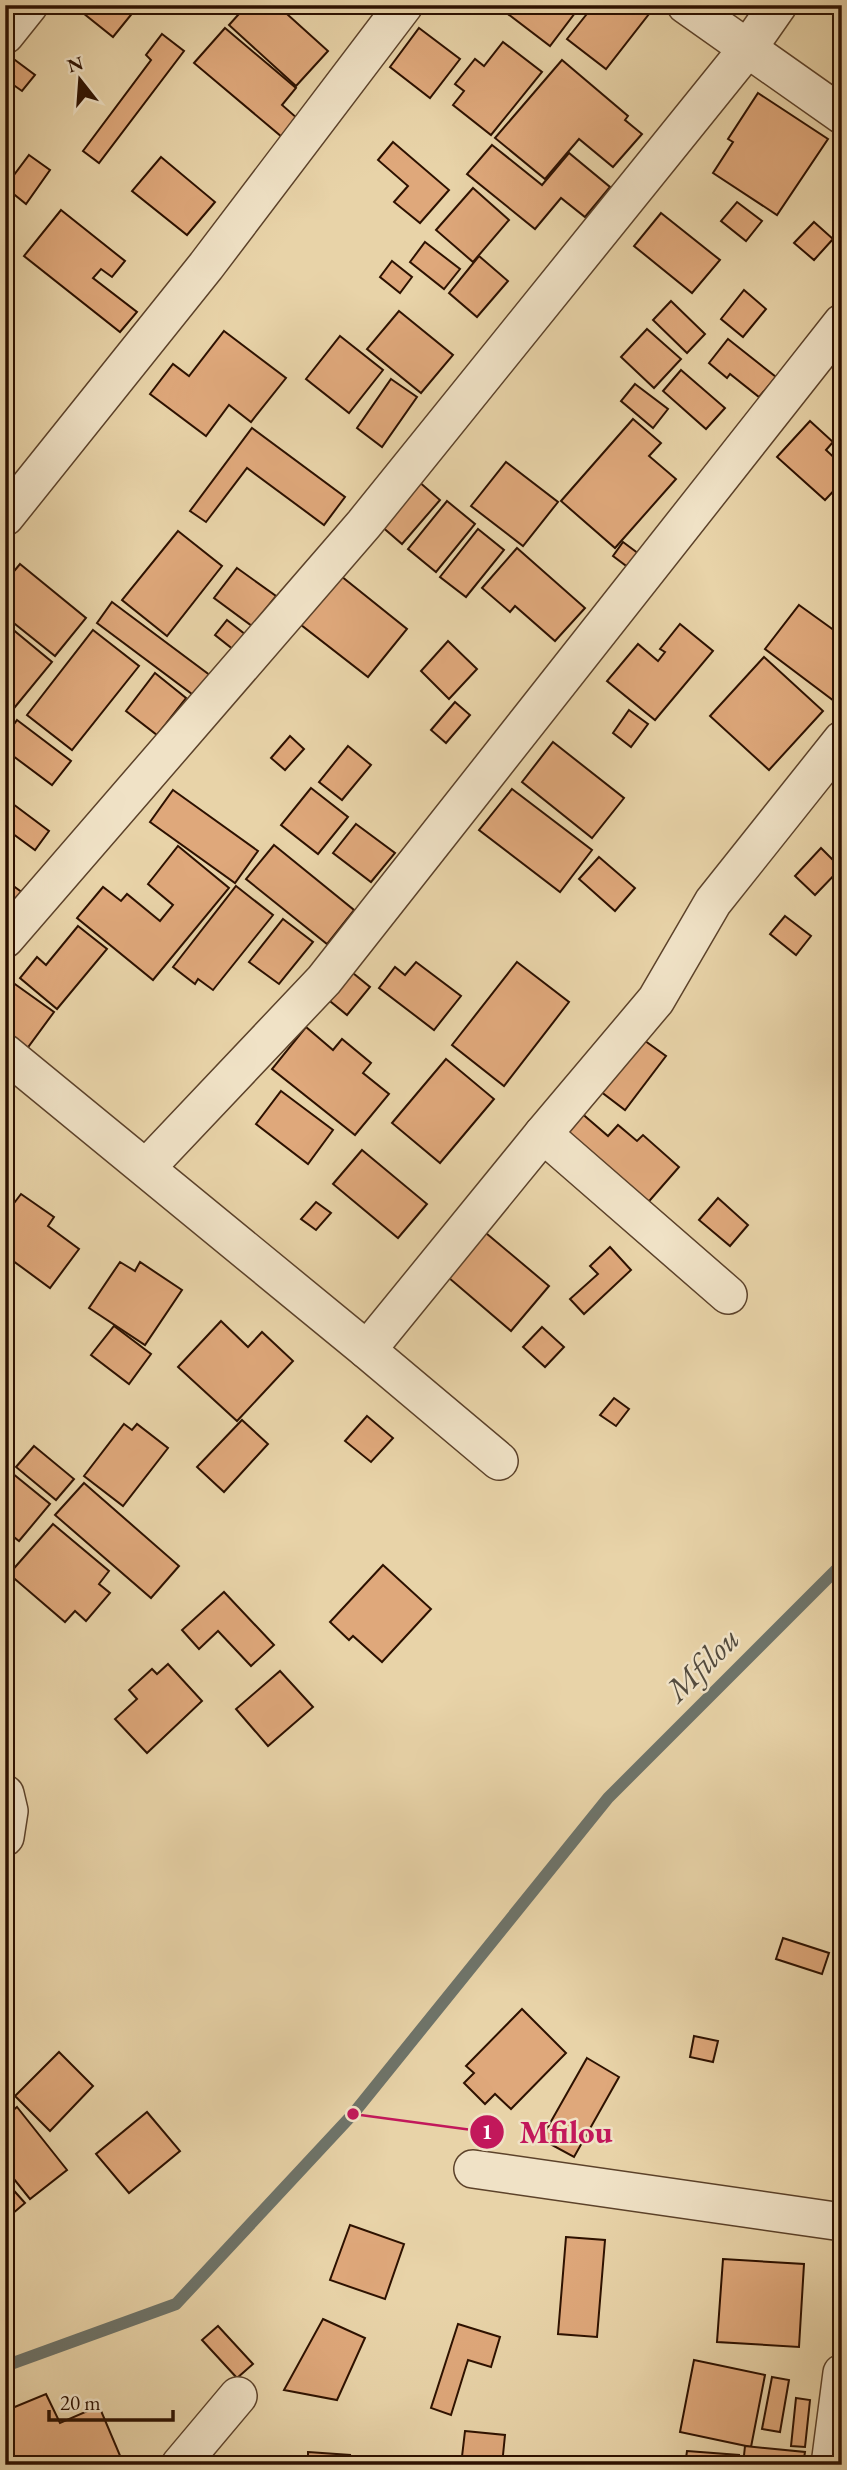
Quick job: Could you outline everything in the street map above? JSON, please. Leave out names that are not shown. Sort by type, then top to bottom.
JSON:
[{"type":"street","points":[[5,35],[29,5]]},
{"type":"street","points":[[5,517],[206,266],[404,5]]},
{"type":"street","points":[[685,5],[842,115]]},
{"type":"street","points":[[5,939],[364,524],[748,48],[778,5]]},
{"type":"street","points":[[146,1168],[324,980],[842,323]]},
{"type":"street","points":[[367,1350],[656,1000],[713,902],[842,740]]},
{"type":"street","points":[[5,1053],[499,1461]]},
{"type":"street","points":[[543,1134],[728,1295]]},
{"type":"street","points":[[5,1794],[9,1811],[5,1837]]},
{"type":"street","points":[[472,2169],[842,2222]]},
{"type":"street","points":[[830,2465],[842,2373]]},
{"type":"street","points":[[180,2465],[238,2396]]},
{"type":"building","points":[[73,5],[139,5],[113,37]]},
{"type":"building","points":[[247,5],[277,5],[328,51],[296,86],[229,25]]},
{"type":"building","points":[[496,5],[581,5],[550,46]]},
{"type":"building","points":[[594,5],[656,5],[606,69],[567,39]]},
{"type":"building","points":[[225,28],[296,88],[282,105],[298,119],[282,137],[194,63]]},
{"type":"building","points":[[419,28],[460,59],[430,98],[390,67]]},
{"type":"building","points":[[162,34],[184,51],[99,163],[83,151],[151,60],[146,55]]},
{"type":"building","points":[[503,42],[542,72],[491,135],[453,105],[464,91],[455,84],[475,59],[484,66]]},
{"type":"building","points":[[11,57],[35,75],[22,91],[5,79],[5,66]]},
{"type":"building","points":[[562,60],[628,116],[625,120],[642,134],[613,167],[579,139],[545,179],[495,138]]},
{"type":"building","points":[[758,93],[828,139],[777,215],[713,173],[733,142],[728,139]]},
{"type":"building","points":[[393,142],[449,190],[420,223],[394,202],[408,186],[378,160]]},
{"type":"building","points":[[492,145],[542,185],[569,153],[610,187],[585,217],[561,198],[535,229],[467,174]]},
{"type":"building","points":[[29,155],[50,170],[26,204],[5,187]]},
{"type":"building","points":[[161,157],[215,202],[187,235],[132,191]]},
{"type":"building","points":[[473,188],[509,220],[473,262],[436,230]]},
{"type":"building","points":[[737,202],[762,221],[746,241],[721,221]]},
{"type":"building","points":[[61,210],[125,261],[112,277],[101,269],[93,278],[137,312],[120,332],[24,256]]},
{"type":"building","points":[[661,213],[720,260],[692,293],[634,246]]},
{"type":"building","points":[[814,222],[833,239],[814,260],[794,243]]},
{"type":"building","points":[[425,242],[460,269],[444,289],[410,262]]},
{"type":"building","points":[[479,256],[508,281],[477,317],[449,293]]},
{"type":"building","points":[[392,261],[412,277],[400,293],[380,277]]},
{"type":"building","points":[[744,290],[766,309],[743,337],[721,319]]},
{"type":"building","points":[[671,301],[705,334],[687,353],[653,320]]},
{"type":"building","points":[[399,311],[453,355],[421,393],[367,349]]},
{"type":"building","points":[[647,329],[681,359],[654,388],[621,357]]},
{"type":"building","points":[[224,331],[286,378],[251,422],[229,405],[206,436],[150,394],[173,364],[189,376]]},
{"type":"building","points":[[340,336],[383,370],[349,413],[306,379]]},
{"type":"building","points":[[728,339],[776,377],[759,397],[730,374],[727,378],[709,363]]},
{"type":"building","points":[[681,370],[725,408],[706,429],[663,391]]},
{"type":"building","points":[[391,379],[417,397],[382,447],[357,428]]},
{"type":"building","points":[[635,384],[668,409],[653,428],[621,401]]},
{"type":"building","points":[[633,419],[661,443],[649,456],[676,479],[615,548],[561,501]]},
{"type":"building","points":[[810,421],[833,442],[826,450],[842,465],[842,482],[825,500],[777,457]]},
{"type":"building","points":[[252,428],[345,497],[324,525],[247,468],[206,522],[190,511]]},
{"type":"building","points":[[506,462],[558,502],[523,546],[471,506]]},
{"type":"building","points":[[410,474],[440,500],[402,544],[373,519]]},
{"type":"building","points":[[447,501],[475,524],[436,572],[408,549]]},
{"type":"building","points":[[478,529],[504,550],[466,597],[440,577]]},
{"type":"building","points":[[178,531],[222,566],[167,636],[122,600]]},
{"type":"building","points":[[623,542],[643,557],[633,571],[613,556]]},
{"type":"building","points":[[517,548],[585,608],[555,641],[515,606],[510,612],[482,588]]},
{"type":"building","points":[[20,564],[86,618],[55,656],[5,616],[5,582]]},
{"type":"building","points":[[237,568],[276,596],[252,626],[214,598]]},
{"type":"building","points":[[336,572],[407,629],[368,677],[296,621]]},
{"type":"building","points":[[112,602],[211,676],[196,697],[97,623]]},
{"type":"building","points":[[799,605],[842,636],[842,707],[765,649]]},
{"type":"building","points":[[227,620],[246,635],[234,650],[215,635]]},
{"type":"building","points":[[5,623],[52,662],[15,707],[5,698]]},
{"type":"building","points":[[680,624],[713,651],[655,720],[607,681],[638,644],[658,661],[665,652],[660,649]]},
{"type":"building","points":[[93,630],[139,666],[72,750],[27,715]]},
{"type":"building","points":[[448,641],[477,669],[449,699],[421,671]]},
{"type":"building","points":[[764,657],[823,711],[769,770],[710,716]]},
{"type":"building","points":[[155,673],[186,698],[157,735],[126,711]]},
{"type":"building","points":[[455,702],[470,715],[446,743],[431,730]]},
{"type":"building","points":[[629,710],[648,724],[631,747],[613,733]]},
{"type":"building","points":[[17,720],[71,761],[52,785],[5,750],[5,737]]},
{"type":"building","points":[[290,736],[304,749],[285,770],[271,758]]},
{"type":"building","points":[[553,742],[624,798],[592,838],[522,782]]},
{"type":"building","points":[[348,746],[371,765],[342,800],[319,782]]},
{"type":"building","points":[[311,788],[348,817],[318,854],[281,825]]},
{"type":"building","points":[[512,789],[592,850],[560,892],[479,830]]},
{"type":"building","points":[[173,790],[258,851],[235,883],[150,822]]},
{"type":"building","points":[[5,798],[49,831],[35,850],[5,828]]},
{"type":"building","points":[[356,824],[395,853],[371,882],[333,853]]},
{"type":"building","points":[[274,845],[354,910],[327,944],[246,879]]},
{"type":"building","points":[[178,846],[229,888],[153,980],[77,918],[103,887],[121,901],[127,894],[160,921],[173,905],[148,884]]},
{"type":"building","points":[[821,848],[841,868],[815,895],[795,876]]},
{"type":"building","points":[[599,857],[635,888],[615,911],[579,879]]},
{"type":"building","points":[[5,880],[23,893],[5,916]]},
{"type":"building","points":[[236,886],[273,915],[213,990],[198,979],[195,984],[173,967]]},
{"type":"building","points":[[785,916],[811,936],[796,955],[770,934]]},
{"type":"building","points":[[283,919],[313,942],[279,984],[249,962]]},
{"type":"building","points":[[78,926],[107,949],[57,1009],[20,978],[37,957],[46,965]]},
{"type":"building","points":[[416,962],[461,996],[434,1030],[379,988],[395,967],[405,975]]},
{"type":"building","points":[[517,962],[569,1002],[504,1086],[452,1045]]},
{"type":"building","points":[[348,969],[370,987],[347,1015],[325,997]]},
{"type":"building","points":[[5,977],[54,1012],[26,1050],[5,1034]]},
{"type":"building","points":[[306,1027],[333,1050],[342,1039],[371,1063],[363,1073],[389,1094],[355,1135],[272,1069]]},
{"type":"building","points":[[641,1038],[666,1056],[625,1110],[600,1091]]},
{"type":"building","points":[[446,1059],[494,1099],[440,1163],[392,1123]]},
{"type":"building","points":[[281,1091],[333,1130],[308,1164],[256,1124]]},
{"type":"building","points":[[579,1111],[608,1136],[618,1125],[637,1141],[643,1135],[679,1167],[644,1207],[559,1134]]},
{"type":"building","points":[[362,1150],[427,1204],[398,1238],[333,1184]]},
{"type":"building","points":[[21,1194],[54,1217],[48,1226],[79,1249],[50,1288],[5,1255],[5,1215]]},
{"type":"building","points":[[718,1198],[748,1225],[730,1246],[699,1220]]},
{"type":"building","points":[[316,1202],[331,1213],[316,1230],[301,1219]]},
{"type":"building","points":[[480,1228],[549,1286],[511,1331],[442,1272]]},
{"type":"building","points":[[610,1247],[631,1270],[584,1314],[570,1299],[598,1274],[590,1266]]},
{"type":"building","points":[[120,1262],[135,1271],[140,1262],[182,1290],[145,1345],[89,1308]]},
{"type":"building","points":[[221,1321],[248,1347],[262,1332],[293,1361],[237,1421],[178,1367]]},
{"type":"building","points":[[114,1326],[151,1354],[129,1384],[91,1355]]},
{"type":"building","points":[[542,1327],[564,1347],[545,1367],[523,1347]]},
{"type":"building","points":[[614,1398],[629,1409],[616,1426],[600,1415]]},
{"type":"building","points":[[367,1416],[393,1438],[371,1462],[345,1441]]},
{"type":"building","points":[[242,1420],[268,1444],[224,1492],[197,1467]]},
{"type":"building","points":[[124,1424],[132,1430],[137,1424],[168,1448],[123,1506],[84,1476]]},
{"type":"building","points":[[34,1446],[74,1479],[56,1500],[16,1467]]},
{"type":"building","points":[[12,1473],[50,1504],[19,1541],[5,1530],[5,1482]]},
{"type":"building","points":[[84,1483],[179,1566],[151,1598],[55,1515]]},
{"type":"building","points":[[53,1524],[109,1571],[99,1584],[110,1593],[86,1621],[75,1611],[65,1622],[9,1574]]},
{"type":"building","points":[[383,1565],[431,1609],[382,1662],[353,1636],[349,1640],[330,1622]]},
{"type":"building","points":[[224,1592],[274,1645],[251,1666],[218,1631],[199,1649],[182,1630]]},
{"type":"building","points":[[168,1664],[202,1701],[147,1753],[115,1719],[137,1699],[129,1690],[152,1669],[157,1674]]},
{"type":"building","points":[[280,1671],[313,1707],[268,1746],[236,1709]]},
{"type":"building","points":[[783,1938],[829,1953],[822,1974],[776,1959]]},
{"type":"building","points":[[522,2009],[566,2053],[511,2109],[495,2094],[485,2104],[464,2083],[474,2073],[466,2066]]},
{"type":"building","points":[[694,2036],[718,2041],[713,2062],[690,2057]]},
{"type":"building","points":[[59,2052],[93,2086],[50,2131],[15,2096]]},
{"type":"building","points":[[587,2058],[619,2077],[574,2157],[541,2139]]},
{"type":"building","points":[[17,2107],[67,2170],[30,2199],[5,2168],[5,2117]]},
{"type":"building","points":[[147,2112],[180,2151],[129,2193],[96,2154]]},
{"type":"building","points":[[8,2184],[25,2203],[5,2220],[5,2187]]},
{"type":"building","points":[[350,2225],[404,2244],[385,2299],[330,2280]]},
{"type":"building","points":[[566,2237],[605,2240],[597,2337],[558,2334]]},
{"type":"building","points":[[723,2259],[804,2264],[799,2347],[717,2342]]},
{"type":"building","points":[[323,2319],[365,2338],[337,2400],[284,2390]]},
{"type":"building","points":[[458,2324],[500,2337],[491,2367],[468,2360],[451,2415],[431,2408]]},
{"type":"building","points":[[218,2326],[253,2364],[237,2378],[202,2340]]},
{"type":"building","points":[[694,2360],[765,2375],[751,2447],[680,2432]]},
{"type":"building","points":[[772,2377],[789,2380],[780,2432],[762,2429]]},
{"type":"building","points":[[46,2394],[60,2423],[99,2406],[124,2465],[6,2465],[5,2411]]},
{"type":"building","points":[[796,2398],[810,2400],[805,2447],[791,2446]]},
{"type":"building","points":[[465,2431],[505,2435],[502,2465],[461,2465]]},
{"type":"building","points":[[745,2446],[805,2452],[803,2465],[743,2465]]},
{"type":"building","points":[[687,2451],[739,2455],[738,2465],[685,2465]]},
{"type":"building","points":[[308,2452],[350,2455],[349,2465],[308,2465]]},
{"type":"waterway","name":"Mfilou","points":[[5,2366],[176,2304],[353,2114],[608,1798],[842,1564]]},
{"type":"place","name":"Mfilou","points":[[353,2114]]}]
